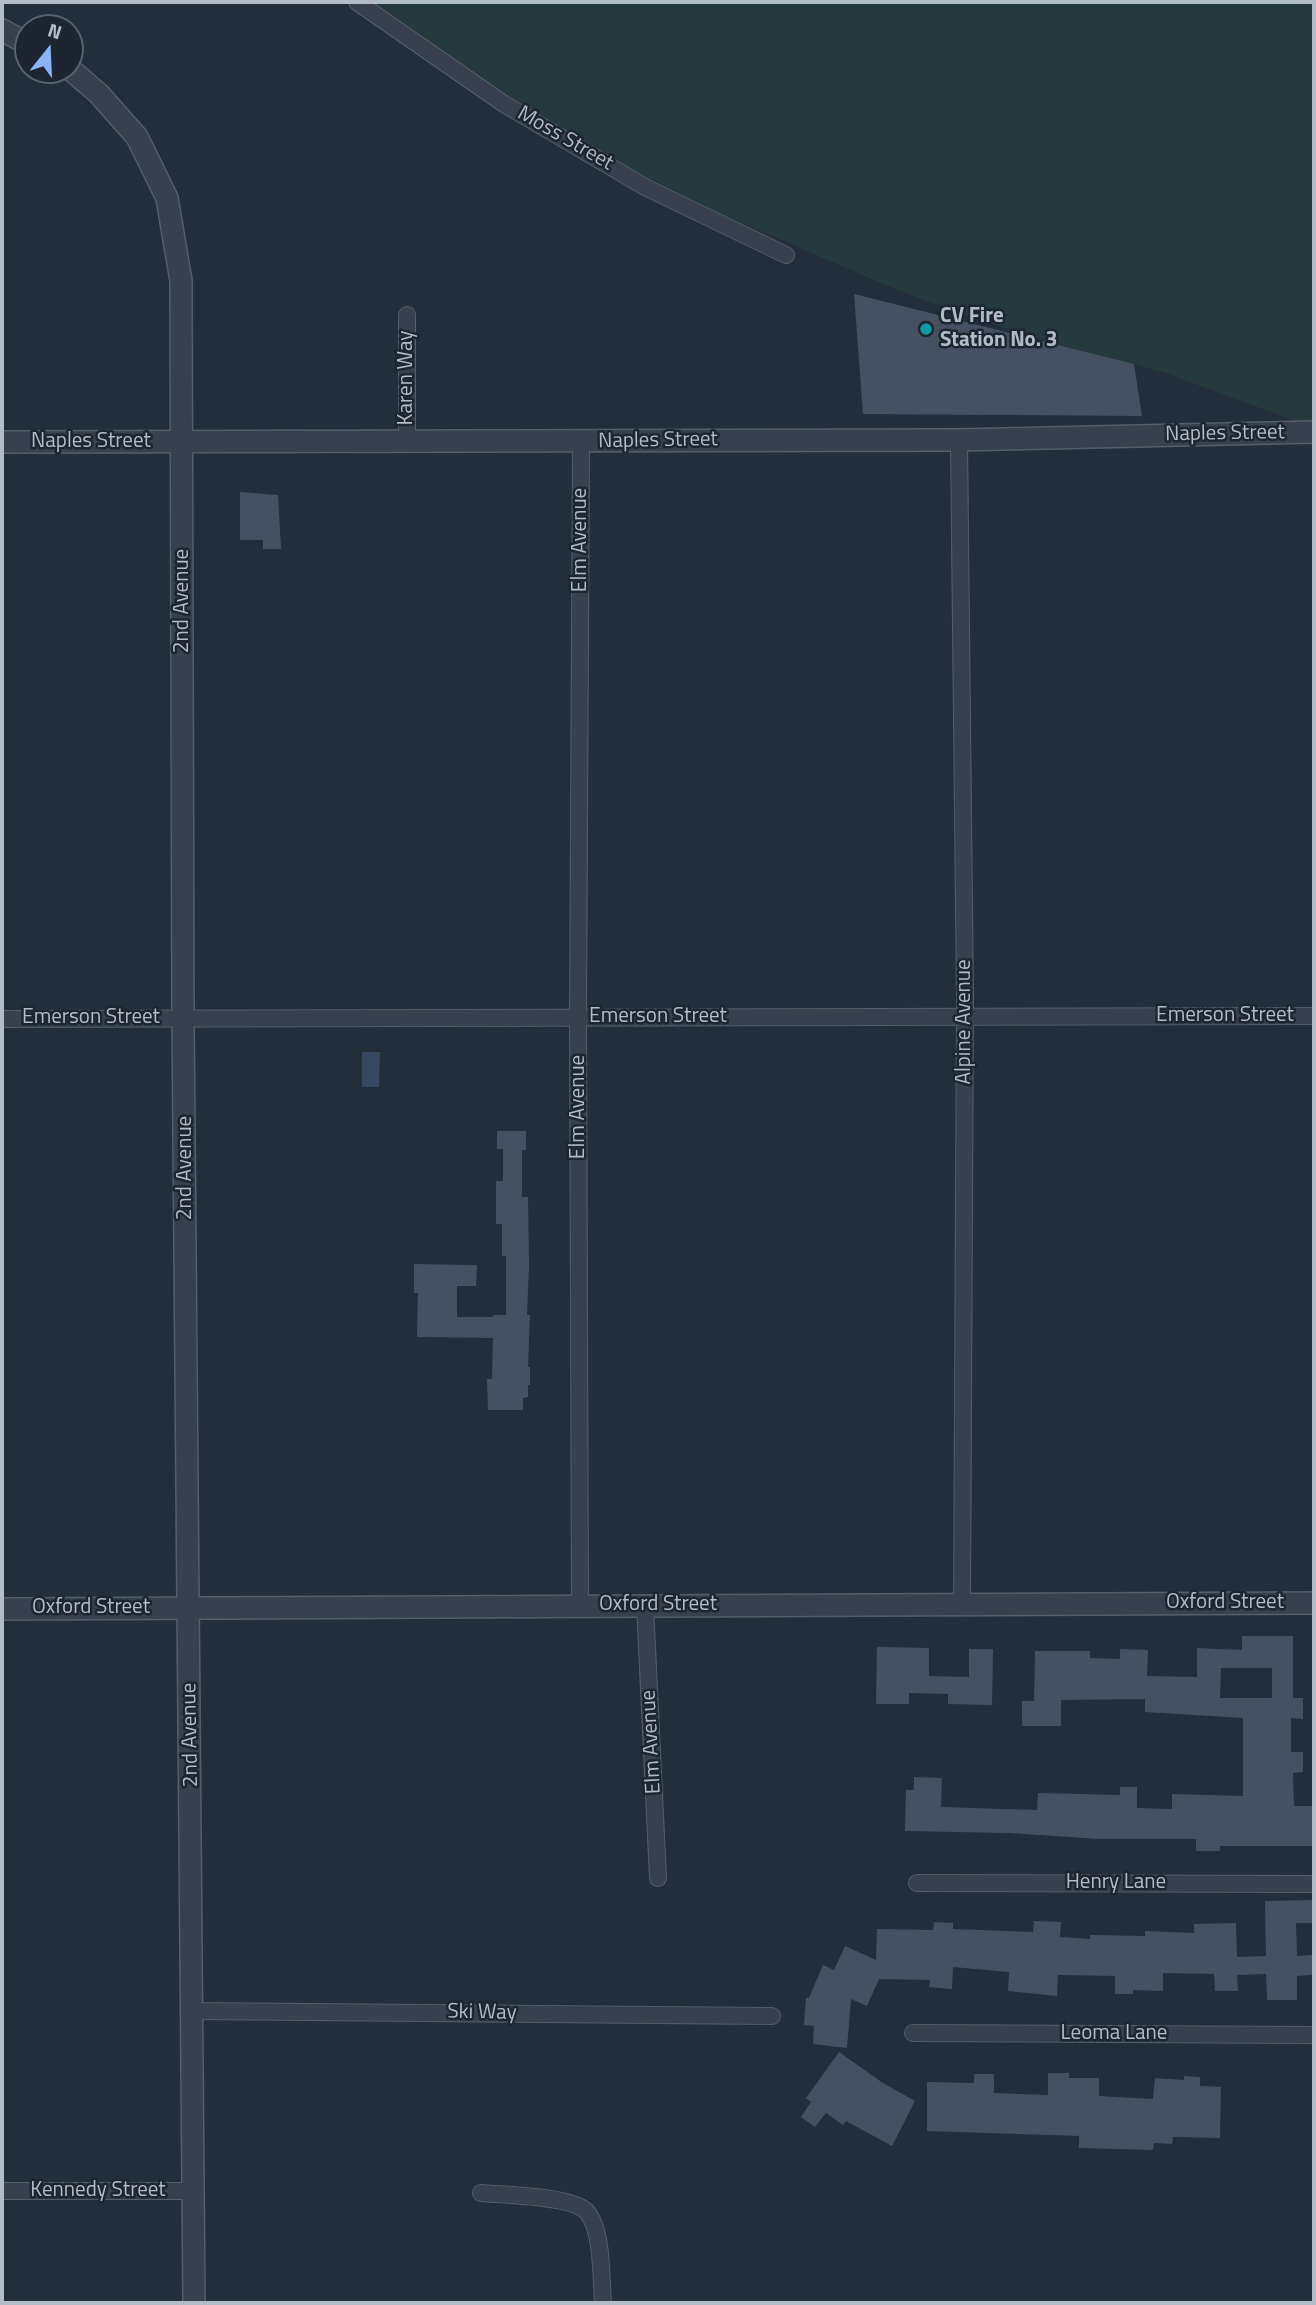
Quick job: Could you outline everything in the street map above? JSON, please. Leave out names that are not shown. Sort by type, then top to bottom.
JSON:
[{"type":"street","name":"Moss Street","points":[[357,2],[504,104],[645,187],[786,255]]},
{"type":"street","name":"2nd Avenue","points":[[84,81],[137,137],[167,198],[181,281],[183,1018],[194,2303]]},
{"type":"street","name":"Karen Way","points":[[407,315],[407,442]]},
{"type":"street","name":"Naples Street","points":[[2,442],[959,440],[1314,432]]},
{"type":"street","name":"Alpine Avenue","points":[[959,440],[964,1017],[962,1604]]},
{"type":"street","name":"Elm Avenue","points":[[580,1605],[578,1017],[581,442]]},
{"type":"street","name":"Emerson Street","points":[[2,1019],[1314,1016]]},
{"type":"street","name":"Oxford Street","points":[[2,1609],[1314,1603]]},
{"type":"street","name":"Elm Avenue","points":[[645,1605],[658,1878]]},
{"type":"street","name":"Henry Lane","points":[[917,1883],[1314,1884]]},
{"type":"street","name":"Ski Way","points":[[193,2011],[772,2016]]},
{"type":"street","name":"Leoma Lane","points":[[913,2033],[1314,2035]]},
{"type":"street","name":"Kennedy Street","points":[[2,2191],[194,2191]]},
{"type":"street","points":[[481,2193],[561,2200],[576,2203],[588,2212],[597,2236],[603,2303]]},
{"type":"green space","points":[[359,2],[1314,2],[1314,428],[1163,372],[1049,342],[969,317],[895,289],[737,221],[548,124]]},
{"type":"water","points":[[362,1052],[380,1052],[379,1087],[362,1087]]},
{"type":"building","name":"CV Fire Station No. 3","points":[[854,294],[1134,364],[1142,416],[863,414]]},
{"type":"building","points":[[240,492],[278,495],[281,549],[263,549],[263,540],[240,540]]},
{"type":"building","points":[[497,1131],[526,1131],[526,1150],[522,1150],[522,1197],[528,1197],[527,1315],[530,1315],[530,1385],[528,1397],[523,1398],[523,1410],[488,1410],[487,1379],[492,1379],[493,1338],[417,1337],[418,1293],[414,1293],[414,1264],[477,1265],[476,1286],[457,1286],[457,1317],[506,1315],[506,1256],[502,1256],[502,1224],[496,1224],[496,1181],[503,1181],[503,1149],[497,1149]]},
{"type":"building","points":[[1242,1636],[1293,1636],[1293,1698],[1303,1698],[1303,1719],[1291,1718],[1291,1752],[1303,1752],[1303,1772],[1293,1773],[1294,1806],[1314,1806],[1314,1846],[1220,1846],[1220,1851],[1196,1851],[1196,1839],[1100,1839],[1008,1833],[905,1831],[906,1790],[914,1790],[914,1777],[942,1778],[941,1807],[1037,1810],[1038,1793],[1120,1795],[1120,1787],[1137,1787],[1137,1808],[1172,1809],[1172,1794],[1243,1796],[1243,1718],[1145,1712],[1145,1699],[1061,1700],[1061,1726],[1022,1726],[1022,1701],[1034,1701],[1035,1651],[1090,1651],[1090,1658],[1120,1659],[1120,1649],[1148,1650],[1147,1676],[1197,1677],[1197,1648],[1242,1650]],"holes":[[[1221,1668],[1272,1668],[1272,1698],[1220,1698]]]},
{"type":"building","points":[[877,1647],[929,1648],[929,1676],[969,1677],[969,1649],[993,1649],[992,1705],[948,1704],[948,1694],[909,1693],[909,1704],[876,1704]]},
{"type":"building","points":[[1312,1900],[1312,1923],[1296,1923],[1297,1956],[1312,1955],[1312,1975],[1297,1976],[1297,2000],[1267,2000],[1266,1974],[1237,1975],[1238,1991],[1215,1991],[1214,1974],[1163,1973],[1163,1991],[1133,1990],[1133,1994],[1115,1994],[1115,1976],[1058,1975],[1057,1996],[1008,1991],[1009,1972],[953,1967],[952,1989],[929,1987],[930,1980],[879,1979],[867,2006],[851,1999],[847,2048],[813,2044],[814,2026],[804,2025],[806,1998],[809,1998],[823,1965],[834,1970],[845,1946],[876,1960],[877,1929],[933,1930],[934,1922],[953,1923],[953,1929],[1033,1932],[1034,1921],[1061,1922],[1060,1937],[1090,1939],[1090,1935],[1145,1936],[1145,1931],[1194,1933],[1194,1924],[1236,1923],[1237,1957],[1266,1956],[1265,1901]]},
{"type":"building","points":[[839,2052],[883,2083],[915,2101],[892,2146],[846,2121],[843,2125],[826,2113],[815,2127],[801,2117],[811,2102],[806,2098]]},
{"type":"building","points":[[1048,2073],[1069,2073],[1069,2078],[1099,2078],[1099,2096],[1153,2099],[1155,2078],[1184,2080],[1184,2076],[1200,2077],[1200,2086],[1221,2087],[1220,2138],[1173,2137],[1172,2144],[1154,2143],[1153,2150],[1079,2148],[1079,2136],[927,2131],[927,2082],[974,2083],[974,2074],[994,2074],[994,2093],[1048,2095]]},
{"type":"place","name":"CV Fire Station No. 3","points":[[926,329]]}]
